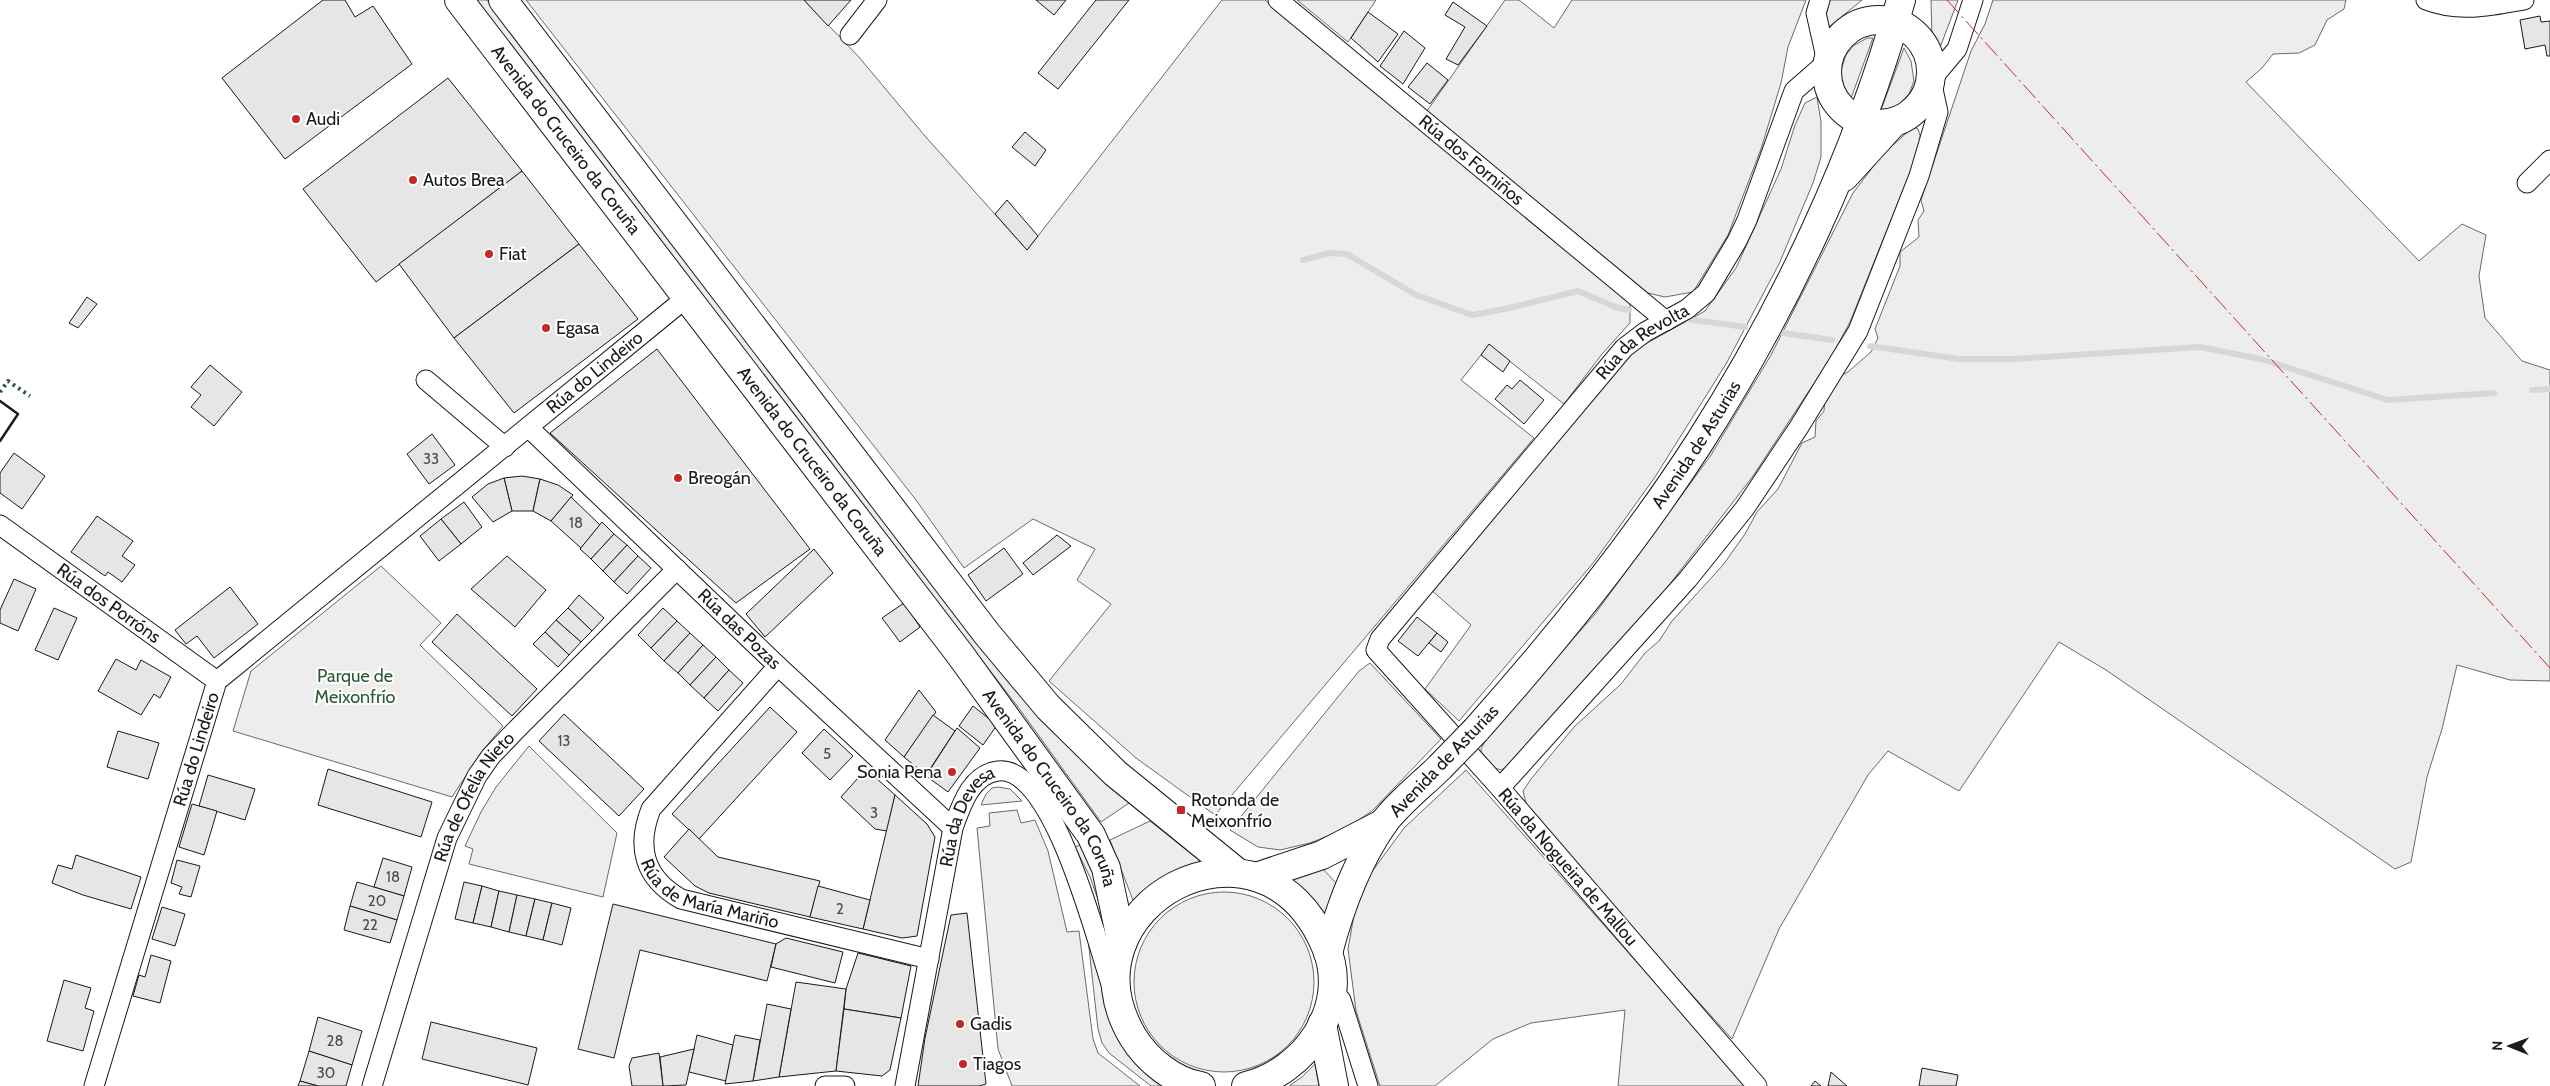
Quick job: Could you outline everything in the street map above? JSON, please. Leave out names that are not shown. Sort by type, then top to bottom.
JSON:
[{"type":"main road","name":"Avenida do Cruceiro da Coruña","points":[[459,0],[960,654],[1091,835],[1106,868],[1122,944]]},
{"type":"main road","name":"Avenida do Cruceiro da Coruña","points":[[503,0],[988,634],[1048,707],[1115,773],[1247,875]]},
{"type":"main road","points":[[1917,0],[1923,43],[1930,62],[1931,80],[1921,103],[1910,114],[1894,122],[1880,125],[1860,121],[1837,104],[1828,83],[1827,62],[1834,44],[1847,31],[1888,11],[1923,43]]},
{"type":"main road","name":"Avenida de Asturias","points":[[1328,953],[1340,906],[1349,884],[1384,823],[1476,730],[1537,662],[1625,549],[1700,442],[1774,313],[1833,189],[1860,121],[1888,11]]},
{"type":"main road","points":[[1832,95],[1837,144],[1833,189]]},
{"type":"main road","points":[[1833,189],[1894,122]]},
{"type":"main road","name":"Avenida de Asturias","points":[[1247,875],[1322,855],[1384,823]]},
{"type":"main road","points":[[1201,1086],[1172,1078],[1139,1048],[1125,1025],[1119,1007],[1117,970],[1122,944],[1141,911],[1168,888],[1204,874],[1247,875],[1275,886],[1296,901],[1316,925],[1328,953],[1331,971],[1331,990],[1322,1024],[1309,1047],[1296,1061],[1262,1082],[1246,1086]]},
{"type":"main road","points":[[1322,1024],[1334,1086]]},
{"type":"street","points":[[850,34],[877,0]]},
{"type":"street","name":"Rúa dos Forniños","points":[[1278,0],[1666,321]]},
{"type":"street","points":[[1820,0],[1816,13],[1827,62]]},
{"type":"street","points":[[1500,788],[1688,579],[1745,508],[1799,428],[1858,331],[1919,176],[1938,112],[1931,80],[1957,49],[1973,0]]},
{"type":"street","points":[[2426,0],[2439,5],[2466,9],[2524,0]]},
{"type":"street","name":"Rúa da Revolta","points":[[1376,650],[1380,639],[1617,355],[1645,332],[1687,309],[1706,293],[1737,241],[1747,220],[1794,92],[1827,62]]},
{"type":"street","points":[[2527,183],[2550,160]]},
{"type":"street","name":"Rúa do Lindeiro","points":[[94,1086],[217,681],[506,447],[686,298]]},
{"type":"street","points":[[426,380],[506,447]]},
{"type":"street","name":"Rúa das Pozas","points":[[529,428],[778,666],[953,828]]},
{"type":"street","name":"Rúa dos Porróns","points":[[0,525],[217,681]]},
{"type":"street","name":"Rúa de Ofelia Nieto","points":[[372,1086],[447,838],[477,776],[491,756],[518,728],[677,569]]},
{"type":"street","name":"Rúa da Nogueira de Mallou","points":[[1376,650],[1500,788],[1757,1086]]},
{"type":"street","name":"Rúa de María Mariño","points":[[778,666],[651,809],[645,825],[643,844],[646,862],[654,879],[666,891],[680,899],[929,959]]},
{"type":"street","name":"Rúa da Devesa","points":[[905,1086],[953,828],[967,794],[984,775],[995,771],[1007,771],[1026,781],[1043,804],[1064,845],[1119,1007]]},
{"type":"street","points":[[1331,990],[1341,1000],[1368,1086]]},
{"type":"street","points":[[825,1086],[845,1086]]},
{"type":"shaded area","points":[[476,0],[487,0],[1028,705],[1129,803],[1101,822],[1021,711]]},
{"type":"shaded area","points":[[526,0],[804,0],[858,56],[925,136],[1027,250],[1222,0],[1265,0],[1630,302],[1630,323],[1602,354],[1564,404],[1489,345],[1461,380],[1534,438],[1215,815],[1136,758],[1049,681],[1111,604],[1077,580],[1095,549],[1033,519],[964,568],[916,500]]},
{"type":"shaded area","points":[[1297,0],[1376,0],[1348,42]]},
{"type":"shaded area","points":[[1505,0],[1519,0],[1554,28],[1572,0],[1806,0],[1788,47],[1781,83],[1761,149],[1728,235],[1693,292],[1665,297],[1648,293],[1427,111]]},
{"type":"shaded area","points":[[1830,0],[1862,0],[1829,27],[1824,22]]},
{"type":"shaded area","points":[[1931,0],[1958,0],[1941,45],[1932,39]]},
{"type":"shaded area","points":[[1993,0],[2346,0],[2344,9],[2327,20],[2315,45],[2299,53],[2273,54],[2262,68],[2246,82],[2419,261],[2462,224],[2486,235],[2479,276],[2485,318],[2522,361],[2550,370],[2550,681],[2510,680],[2457,665],[2442,729],[2427,777],[2411,862],[2395,869],[2106,670],[2059,642],[1959,791],[1888,751],[1868,775],[1779,929],[1732,1039],[1628,924],[1539,819],[1526,803],[1523,791],[1574,727],[1621,684],[1645,653],[1659,641],[1672,621],[1723,565],[1745,534],[1757,512],[1778,489],[1802,443],[1815,437],[1816,421],[1824,411],[1825,396],[1836,378],[1848,372],[1871,352],[1878,338],[1875,329],[1900,266],[1900,252],[1919,237],[1918,220],[1924,211],[1921,200],[1971,51],[1985,24]]},
{"type":"shaded area","points":[[1867,38],[1873,38],[1850,101],[1840,77],[1842,67],[1846,55],[1853,46]]},
{"type":"shaded area","points":[[1904,48],[1911,61],[1914,81],[1909,94],[1895,108],[1881,110]]},
{"type":"shaded area","points":[[1817,97],[1821,122],[1821,157],[1813,183],[1779,264],[1726,364],[1655,477],[1594,562],[1459,721],[1425,689],[1471,625],[1429,588],[1526,479],[1619,367],[1638,348],[1705,311],[1736,268],[1781,169],[1795,125],[1805,103]]},
{"type":"shaded area","points":[[1913,127],[1918,129],[1920,143],[1909,175],[1850,322],[1830,359],[1753,476],[1653,606],[1509,766],[1501,770],[1495,768],[1481,756],[1481,749],[1487,737],[1595,614],[1711,455],[1771,355],[1853,193],[1882,155]]},
{"type":"shaded area","name":"Parque de Meixonfrío","points":[[381,566],[441,623],[420,645],[503,726],[480,754],[452,797],[233,731],[251,671]]},
{"type":"shaded area","points":[[1370,663],[1441,739],[1372,811],[1345,829],[1310,843],[1280,850],[1258,847],[1230,830],[1359,671]]},
{"type":"shaded area","points":[[529,746],[617,833],[603,897],[469,864],[473,849],[465,846],[481,812],[496,787]]},
{"type":"shaded area","points":[[1466,770],[1747,1086],[1618,1086],[1625,1010],[1531,1023],[1493,1039],[1435,1086],[1380,1086],[1356,1011],[1348,949],[1354,915],[1368,877],[1404,828]]},
{"type":"shaded area","points":[[992,788],[1010,789],[1022,801],[981,805],[986,794]]},
{"type":"shaded area","points":[[1017,810],[1021,823],[1035,820],[1048,851],[1067,932],[1079,931],[1093,1039],[1098,1053],[1140,1086],[1012,1086],[998,1049],[977,828],[990,826],[989,813]]},
{"type":"shaded area","points":[[1150,821],[1203,863],[1134,903],[1110,840]]},
{"type":"shaded area","points":[[1083,844],[1091,861],[1109,931],[1090,877],[1075,847]]},
{"type":"shaded area","points":[[1322,868],[1339,886],[1327,915],[1291,878]]},
{"type":"shaded area","points":[[1233,892],[1259,898],[1288,918],[1308,947],[1313,964],[1313,1000],[1308,1017],[1288,1046],[1259,1066],[1242,1071],[1215,1072],[1189,1066],[1181,1062],[1154,1039],[1140,1017],[1135,1000],[1134,973],[1140,947],[1144,939],[1167,912],[1189,898],[1206,893]]},
{"type":"shaded area","points":[[1087,930],[1170,1086],[1151,1086],[1109,1053],[1102,1043],[1098,1029]]},
{"type":"shaded area","points":[[1315,1064],[1319,1086],[1289,1086],[1302,1077]]},
{"type":"building","name":"Audi","points":[[323,0],[345,0],[355,17],[373,6],[412,64],[285,159],[222,78]]},
{"type":"building","points":[[804,0],[851,0],[828,26]]},
{"type":"building","points":[[1036,0],[1066,0],[1054,15]]},
{"type":"building","points":[[1096,0],[1129,0],[1058,89],[1038,73]]},
{"type":"building","points":[[1453,2],[1487,26],[1458,65],[1446,59],[1465,27],[1445,15]]},
{"type":"building","points":[[1368,12],[1398,34],[1378,62],[1351,38]]},
{"type":"building","points":[[2540,16],[2541,22],[2550,21],[2550,56],[2547,56],[2545,45],[2525,49],[2520,20]]},
{"type":"building","points":[[1404,31],[1425,48],[1403,84],[1380,66]]},
{"type":"building","points":[[1427,63],[1448,80],[1430,104],[1408,87]]},
{"type":"building","name":"Autos Brea","points":[[448,78],[522,171],[376,282],[303,189]]},
{"type":"building","points":[[1025,132],[1046,150],[1035,166],[1012,147]]},
{"type":"building","name":"Fiat","points":[[522,171],[579,244],[454,338],[399,264]]},
{"type":"building","points":[[1007,200],[1038,236],[1027,250],[995,214]]},
{"type":"building","name":"Egasa","points":[[579,244],[638,319],[514,413],[454,338]]},
{"type":"building","points":[[87,297],[97,304],[78,328],[69,323]]},
{"type":"building","points":[[1489,344],[1510,361],[1503,372],[1481,355]]},
{"type":"building","name":"Breogán","points":[[657,349],[810,549],[736,603],[550,433]]},
{"type":"building","points":[[210,365],[242,392],[214,426],[191,407],[201,395],[191,387]]},
{"type":"building","points":[[1520,380],[1544,400],[1524,424],[1495,399],[1507,385],[1512,389]]},
{"type":"building","points":[[432,434],[455,465],[429,484],[407,454]]},
{"type":"building","points":[[14,453],[45,476],[22,509],[0,493],[0,473]]},
{"type":"building","points":[[522,476],[540,479],[533,511],[512,511],[504,478]]},
{"type":"building","points":[[504,478],[512,511],[493,522],[472,497],[488,484]]},
{"type":"building","points":[[540,479],[558,485],[573,495],[551,521],[533,511]]},
{"type":"building","points":[[571,497],[600,525],[581,548],[551,521]]},
{"type":"building","points":[[464,502],[482,527],[461,544],[441,519]]},
{"type":"building","points":[[97,516],[133,541],[122,556],[135,565],[122,582],[108,572],[105,576],[71,552]]},
{"type":"building","points":[[441,519],[461,544],[439,561],[420,536]]},
{"type":"building","points":[[602,522],[614,534],[591,559],[580,549]]},
{"type":"building","points":[[614,534],[627,545],[603,571],[591,559]]},
{"type":"building","points":[[1057,535],[1071,546],[1033,575],[1023,563]]},
{"type":"building","points":[[627,545],[638,556],[614,582],[603,571]]},
{"type":"building","points":[[1004,548],[1023,574],[986,601],[968,575]]},
{"type":"building","points":[[814,549],[833,573],[765,637],[746,614]]},
{"type":"building","points":[[507,556],[546,590],[515,627],[471,589]]},
{"type":"building","points":[[638,556],[651,568],[627,594],[614,582]]},
{"type":"building","points":[[14,579],[36,589],[18,631],[0,623],[0,610]]},
{"type":"building","points":[[230,587],[258,624],[214,658],[197,636],[186,644],[175,630]]},
{"type":"building","points":[[579,595],[604,618],[592,631],[568,608]]},
{"type":"building","points":[[904,603],[920,627],[900,642],[882,618]]},
{"type":"building","points":[[54,608],[77,618],[58,660],[35,650]]},
{"type":"building","points":[[568,608],[592,631],[581,642],[556,620]]},
{"type":"building","points":[[663,608],[677,621],[651,648],[638,635]]},
{"type":"building","points":[[457,614],[537,689],[512,716],[432,642]]},
{"type":"building","points":[[1417,617],[1437,633],[1418,656],[1398,641]]},
{"type":"building","points":[[556,620],[581,642],[569,655],[545,632]]},
{"type":"building","points":[[677,621],[690,633],[664,661],[651,648]]},
{"type":"building","points":[[545,632],[569,655],[558,667],[533,644]]},
{"type":"building","points":[[690,633],[703,645],[678,673],[664,661]]},
{"type":"building","points":[[1437,633],[1448,642],[1441,652],[1429,643]]},
{"type":"building","points":[[703,645],[716,657],[690,685],[678,673]]},
{"type":"building","points":[[716,657],[729,670],[704,698],[690,685]]},
{"type":"building","points":[[116,659],[136,670],[141,660],[171,677],[160,698],[154,694],[141,715],[98,691]]},
{"type":"building","points":[[729,670],[743,683],[718,711],[704,698]]},
{"type":"building","points":[[919,690],[936,712],[904,757],[885,740]]},
{"type":"building","points":[[973,706],[997,725],[983,745],[959,726]]},
{"type":"building","points":[[770,707],[797,732],[699,839],[672,814]]},
{"type":"building","points":[[564,714],[644,789],[619,816],[539,741]]},
{"type":"building","points":[[933,715],[955,731],[926,775],[904,757]]},
{"type":"building","points":[[957,728],[980,748],[948,792],[926,776]]},
{"type":"building","points":[[824,729],[853,756],[830,780],[802,753]]},
{"type":"building","points":[[118,731],[159,743],[148,779],[107,767]]},
{"type":"building","points":[[328,769],[432,802],[421,837],[318,805]]},
{"type":"building","points":[[866,769],[895,795],[887,831],[875,829],[841,797]]},
{"type":"building","points":[[208,775],[255,789],[245,820],[199,806]]},
{"type":"building","points":[[895,795],[927,824],[935,837],[917,936],[902,938],[863,929]]},
{"type":"building","points":[[192,804],[217,811],[204,855],[179,847]]},
{"type":"building","points":[[689,829],[718,857],[820,881],[810,917],[709,893],[695,886],[664,857]]},
{"type":"building","points":[[76,855],[141,877],[131,909],[83,895],[52,883],[58,865],[72,869]]},
{"type":"building","points":[[383,858],[412,867],[404,896],[374,887]]},
{"type":"building","points":[[177,860],[200,866],[191,897],[179,894],[182,887],[171,883]]},
{"type":"building","points":[[357,882],[404,896],[397,920],[350,906]]},
{"type":"building","points":[[464,882],[482,886],[473,923],[455,919]]},
{"type":"building","points":[[482,886],[499,891],[491,927],[473,923]]},
{"type":"building","points":[[818,886],[870,900],[863,929],[810,917]]},
{"type":"building","points":[[499,891],[517,895],[509,932],[491,927]]},
{"type":"building","points":[[517,895],[535,899],[526,936],[509,932]]},
{"type":"building","points":[[535,899],[552,903],[543,940],[526,936]]},
{"type":"building","points":[[552,903],[571,908],[562,945],[543,940]]},
{"type":"building","points":[[613,904],[776,944],[767,981],[640,950],[614,1058],[578,1049]]},
{"type":"building","points":[[350,906],[397,920],[390,943],[344,930]]},
{"type":"building","points":[[162,907],[185,914],[175,946],[152,939]]},
{"type":"building","points":[[967,913],[986,1084],[979,1086],[918,1086],[925,1038],[951,915]]},
{"type":"building","points":[[786,938],[843,952],[835,983],[771,967],[776,944]]},
{"type":"building","points":[[858,953],[911,966],[901,1018],[844,1009],[846,989]]},
{"type":"building","points":[[151,955],[171,961],[160,1003],[133,996],[139,975],[145,977]]},
{"type":"building","points":[[64,980],[91,988],[85,1008],[94,1011],[83,1051],[47,1041]]},
{"type":"building","points":[[796,982],[846,989],[836,1071],[779,1077]]},
{"type":"building","points":[[767,1004],[791,1009],[779,1077],[753,1081]]},
{"type":"building","points":[[844,1009],[901,1018],[890,1070],[882,1076],[836,1071]]},
{"type":"building","points":[[318,1017],[362,1031],[352,1065],[309,1051]]},
{"type":"building","points":[[431,1022],[537,1048],[528,1085],[422,1059]]},
{"type":"building","points":[[697,1035],[733,1045],[726,1081],[689,1072]]},
{"type":"building","points":[[735,1035],[760,1040],[753,1081],[725,1084]]},
{"type":"building","points":[[694,1049],[686,1085],[663,1086],[660,1057]]},
{"type":"building","points":[[309,1051],[352,1065],[346,1086],[318,1086],[300,1081]]},
{"type":"building","points":[[659,1053],[663,1086],[632,1086],[629,1066],[632,1058]]},
{"type":"building","points":[[1922,1068],[1958,1075],[1956,1086],[1919,1086]]},
{"type":"building","points":[[1831,1072],[1847,1086],[1828,1086]]},
{"type":"building","points":[[300,1081],[318,1086],[298,1086]]},
{"type":"building","points":[[1815,1081],[1821,1086],[1811,1086]]},
{"type":"waterway","points":[[1303,260],[1329,253],[1347,254],[1416,295],[1472,315],[1578,291],[1618,308],[1629,310]]},
{"type":"waterway","points":[[1687,319],[1745,327]]},
{"type":"waterway","points":[[1783,333],[1832,340]]},
{"type":"waterway","points":[[1870,346],[1959,359],[2014,359],[2200,347],[2261,359],[2388,400],[2494,393]]},
{"type":"waterway","points":[[2532,390],[2550,389]]},
{"type":"hedge","points":[[0,392],[8,381],[30,396]]},
{"type":"wall","points":[[0,401],[18,414],[0,441]]},
{"type":"power","points":[[1947,0],[2550,668]]},
{"type":"place","name":"Audi","points":[[296,119]]},
{"type":"place","name":"Autos Brea","points":[[413,180]]},
{"type":"place","name":"Fiat","points":[[489,254]]},
{"type":"place","name":"Egasa","points":[[546,328]]},
{"type":"place","name":"Breogán","points":[[678,478]]},
{"type":"place","name":"Sonia Pena","points":[[952,772]]},
{"type":"place","name":"Rotonda de Meixonfrío","points":[[1181,810]]},
{"type":"place","name":"Gadis","points":[[960,1024]]},
{"type":"place","name":"Tiagos","points":[[963,1064]]}]
